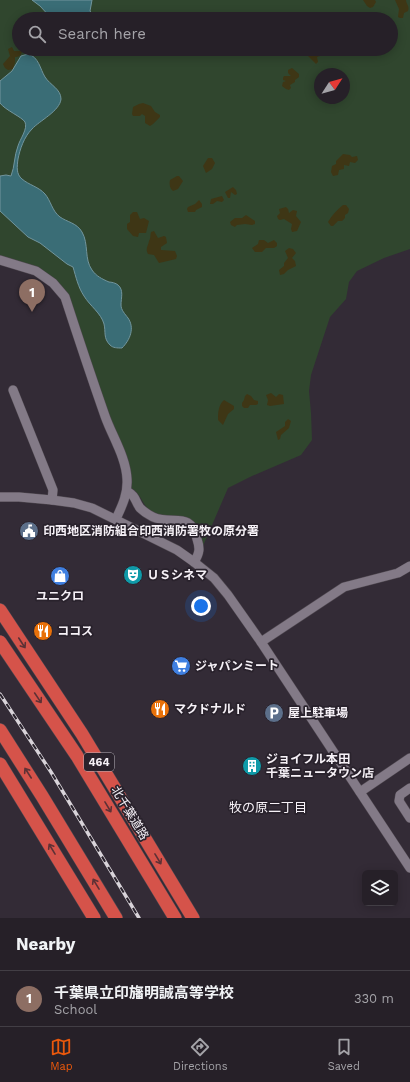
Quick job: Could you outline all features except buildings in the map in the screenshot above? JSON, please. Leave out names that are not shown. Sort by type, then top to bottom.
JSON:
[{"type":"highway","name":"北千葉道路","points":[[0,610],[82,734],[192,918]]},
{"type":"highway","name":"北千葉道路","points":[[0,642],[77,756],[175,918]]},
{"type":"highway","points":[[0,730],[116,918]]},
{"type":"highway","points":[[0,764],[94,918]]},
{"type":"street","points":[[0,260],[36,271],[53,283],[65,297],[105,417],[124,462],[127,478],[127,491],[124,502],[116,519]]},
{"type":"street","points":[[12,390],[53,490],[52,500]]},
{"type":"street","points":[[127,491],[134,496],[140,508],[152,517],[163,520],[187,521],[190,523],[196,532],[200,550],[194,562]]},
{"type":"street","points":[[0,497],[52,500],[84,505],[116,519],[177,550],[205,570],[222,587],[261,642],[410,868]]},
{"type":"street","points":[[261,642],[344,587],[398,573],[410,566]]},
{"type":"street","points":[[360,792],[410,758]]},
{"type":"street","points":[[410,788],[400,795],[399,801],[410,818]]},
{"type":"green space","points":[[0,0],[410,0],[410,249],[384,258],[357,271],[349,282],[346,299],[330,317],[311,375],[309,391],[312,440],[301,455],[228,488],[203,546],[198,529],[192,520],[162,515],[151,511],[135,490],[131,488],[129,474],[58,285],[0,256]]},
{"type":"sand","points":[[363,0],[375,0],[376,2],[373,7],[370,8]]},
{"type":"sand","points":[[395,0],[406,0],[408,11],[404,13],[403,18],[398,17],[399,9]]},
{"type":"sand","points":[[12,47],[12,56],[19,56],[15,57],[13,69],[8,70],[3,64],[10,56],[8,49]]},
{"type":"sand","points":[[308,56],[320,56],[317,57],[318,62],[316,64]]},
{"type":"sand","points":[[292,68],[299,74],[299,77],[290,85],[291,88],[289,90],[282,86],[283,82],[286,81],[283,80],[283,78],[284,76],[291,76],[288,73],[288,70]]},
{"type":"sand","points":[[143,103],[151,106],[155,112],[160,115],[160,117],[150,126],[145,123],[145,116],[142,114],[140,116],[133,116],[132,114],[133,107]]},
{"type":"sand","points":[[343,154],[350,155],[352,157],[357,156],[358,160],[355,163],[350,162],[349,166],[344,165],[344,169],[339,170],[338,175],[333,176],[331,172],[332,166],[336,164],[336,161]]},
{"type":"sand","points":[[208,158],[212,158],[215,163],[212,169],[206,173],[203,166]]},
{"type":"sand","points":[[179,176],[183,181],[178,189],[173,191],[170,186],[170,180]]},
{"type":"sand","points":[[233,187],[237,194],[235,195],[231,192],[230,198],[228,198],[225,192]]},
{"type":"sand","points":[[222,196],[224,200],[222,202],[217,201],[210,204],[211,199]]},
{"type":"sand","points":[[199,200],[202,207],[195,212],[188,212],[188,207],[195,204]]},
{"type":"sand","points":[[343,205],[346,205],[349,209],[348,213],[342,221],[338,221],[331,226],[328,222]]},
{"type":"sand","points":[[286,207],[289,213],[293,210],[297,211],[296,216],[301,222],[297,231],[292,232],[292,224],[284,219],[278,219],[277,216],[280,213],[279,209]]},
{"type":"sand","points":[[133,212],[137,212],[140,219],[144,218],[149,221],[146,233],[139,233],[138,237],[133,236],[127,229],[127,224],[130,222],[130,215]]},
{"type":"sand","points":[[246,215],[255,221],[255,224],[237,225],[235,227],[231,225],[230,222],[235,218],[242,218]]},
{"type":"sand","points":[[154,231],[158,238],[164,236],[166,237],[167,243],[161,247],[161,250],[175,251],[177,256],[176,259],[159,263],[154,255],[148,254],[147,249],[151,232]]},
{"type":"sand","points":[[259,240],[264,240],[268,243],[274,240],[277,243],[277,246],[274,248],[266,248],[262,252],[255,252],[252,248],[258,244]]},
{"type":"sand","points":[[289,248],[293,249],[296,253],[292,258],[295,261],[296,266],[280,275],[279,270],[284,266],[284,263],[288,258],[285,251]]},
{"type":"sand","points":[[271,393],[276,397],[279,394],[283,395],[284,404],[267,405],[268,400],[266,395]]},
{"type":"sand","points":[[247,394],[254,400],[258,401],[258,404],[250,405],[248,408],[244,408],[242,403]]},
{"type":"sand","points":[[224,400],[234,406],[234,409],[228,414],[223,425],[218,420],[218,415],[219,407]]},
{"type":"sand","points":[[288,419],[291,421],[289,428],[278,440],[276,432],[285,426],[285,422]]},
{"type":"water","points":[[32,0],[92,0],[91,12],[46,12]]},
{"type":"water","points":[[21,56],[32,56],[37,60],[47,80],[61,96],[60,103],[57,108],[29,132],[19,155],[17,170],[22,179],[45,194],[57,215],[80,229],[85,241],[88,261],[97,276],[120,287],[122,292],[121,307],[131,326],[131,334],[122,348],[112,347],[108,342],[103,320],[82,293],[73,267],[40,243],[28,237],[0,211],[0,176],[11,176],[19,143],[25,131],[26,125],[23,120],[0,103],[0,81],[12,71]]},
{"type":"railway","points":[[0,694],[51,772],[139,918]]},
{"type":"place","name":"千葉県立印旛明誠高等学校","points":[[32,312]]},
{"type":"place","name":"印西地区消防組合印西消防署牧の原分署","points":[[29,531]]},
{"type":"place","name":"ＵＳシネマ","points":[[133,575]]},
{"type":"place","name":"ユニクロ","points":[[60,576]]},
{"type":"place","name":"ココス","points":[[43,631]]},
{"type":"place","name":"ジャパンミート","points":[[181,666]]},
{"type":"place","name":"マクドナルド","points":[[160,709]]},
{"type":"place","name":"屋上駐車場","points":[[274,713]]},
{"type":"place","name":"ジョイフル本田 千葉ニュータウン店","points":[[252,766]]},
{"type":"district","name":"牧の原二丁目","points":[[268,807]]}]
